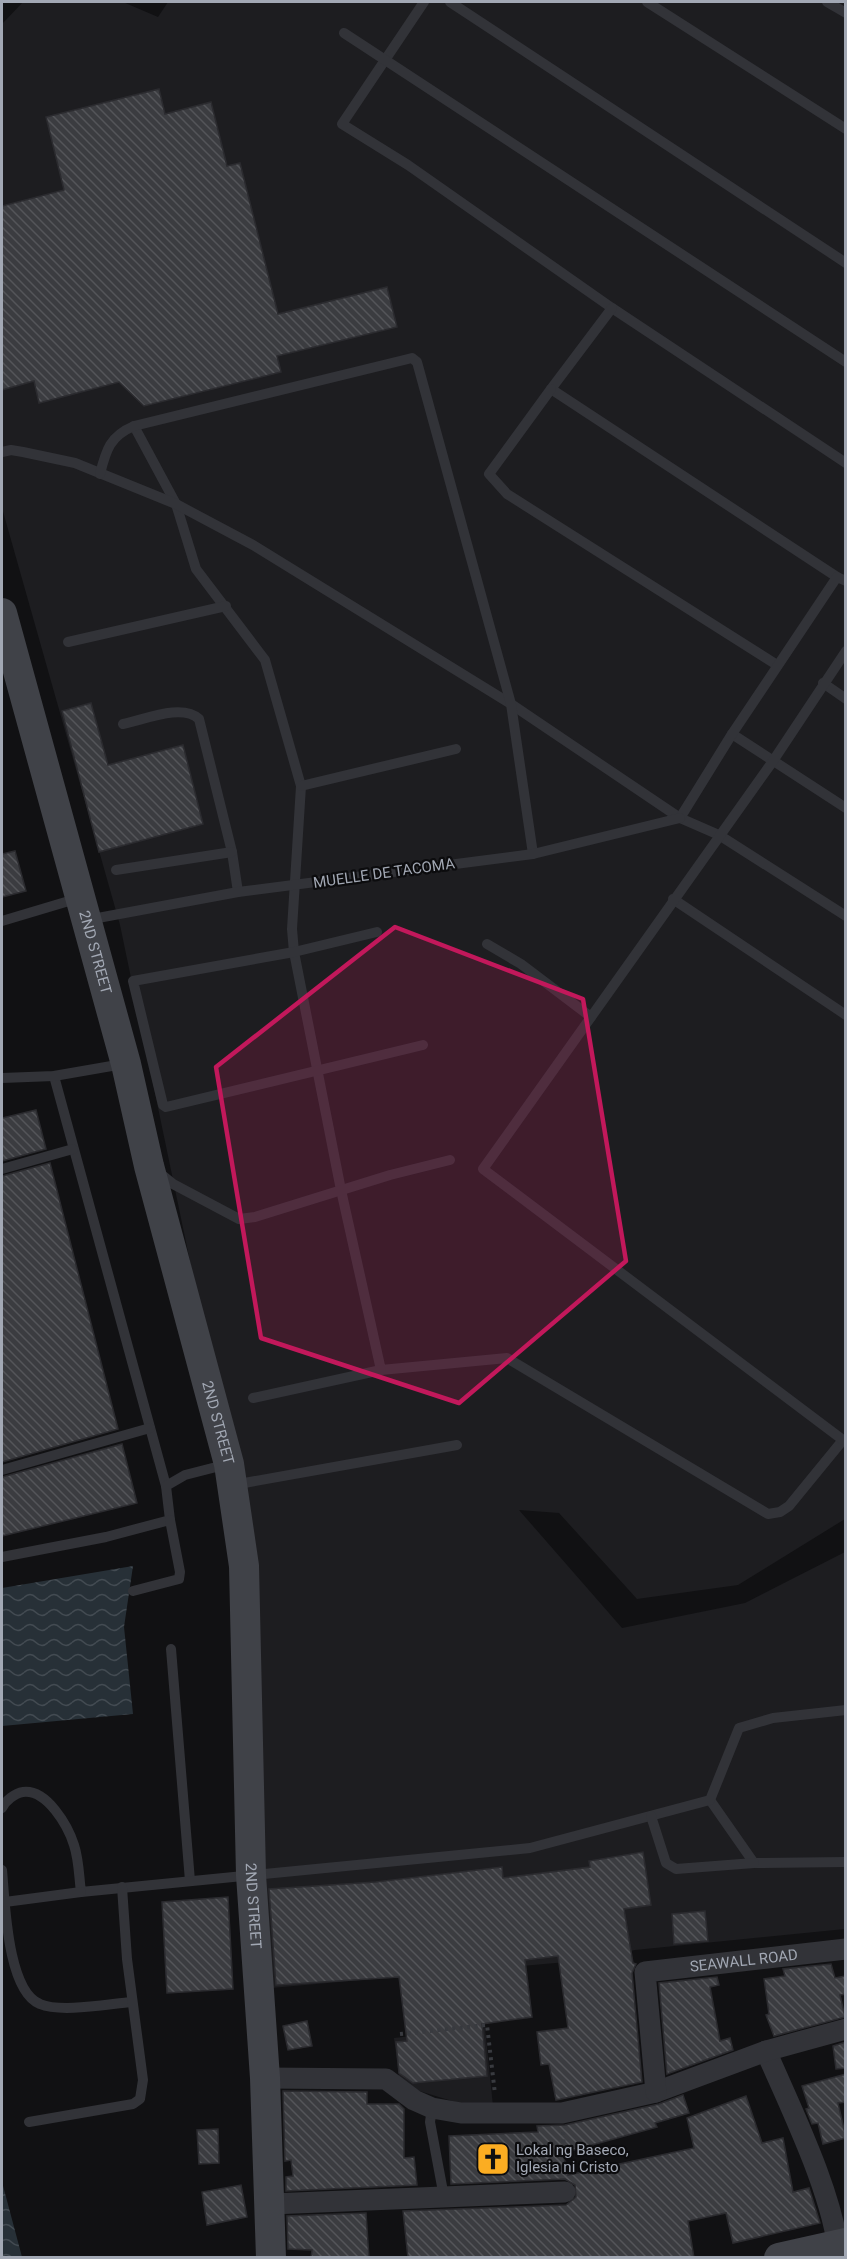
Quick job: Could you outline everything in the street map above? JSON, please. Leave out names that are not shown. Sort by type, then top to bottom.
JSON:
[{"type":"street","name":"2ND STREET","points":[[2,613],[126,1064],[150,1166],[231,1475],[244,1566],[252,1875],[265,2078],[271,2258]]},
{"type":"street","name":"SEAWALL ROAD","points":[[656,2092],[645,1972],[846,1949]]},
{"type":"street","points":[[265,2078],[386,2079],[414,2100],[432,2108],[461,2113],[562,2113],[656,2092],[766,2051],[846,2029]]},
{"type":"street","points":[[766,2051],[796,2119],[828,2205],[841,2249],[779,2258]]},
{"type":"street","points":[[271,2204],[566,2192]]},
{"type":"lane","points":[[424,2],[342,124],[408,165],[612,308],[846,463]]},
{"type":"lane","points":[[450,2],[846,263]]},
{"type":"lane","points":[[647,2],[846,129]]},
{"type":"lane","points":[[827,2],[846,14]]},
{"type":"lane","points":[[344,33],[846,362]]},
{"type":"lane","points":[[612,308],[489,474],[495,483],[517,501],[777,665]]},
{"type":"lane","points":[[100,474],[107,448],[113,438],[134,426],[412,358],[417,362],[511,704],[533,854]]},
{"type":"lane","points":[[551,389],[842,579],[777,665],[680,818]]},
{"type":"lane","points":[[134,426],[176,504],[196,569],[265,660],[301,786],[292,929],[294,951],[341,1190],[381,1370]]},
{"type":"lane","points":[[2,452],[11,450],[75,463],[176,504],[253,544],[511,704],[680,818],[720,835],[846,916]]},
{"type":"lane","points":[[68,642],[226,606]]},
{"type":"lane","points":[[253,1398],[381,1370],[507,1358],[768,1514],[780,1512],[789,1506],[844,1440],[483,1169],[773,761],[846,651]]},
{"type":"lane","points":[[823,684],[846,699]]},
{"type":"lane","points":[[123,724],[182,711],[192,713],[199,719],[232,852],[237,892]]},
{"type":"lane","points":[[732,734],[846,808]]},
{"type":"lane","points":[[301,786],[456,749]]},
{"type":"lane","name":"MUELLE DE TACOMA","points":[[2,921],[83,909],[296,886],[319,881],[533,854],[680,818]]},
{"type":"lane","points":[[116,870],[232,852]]},
{"type":"lane","points":[[674,899],[846,1015]]},
{"type":"lane","points":[[377,932],[132,983],[163,1105],[166,1107],[423,1045]]},
{"type":"lane","points":[[487,944],[521,964],[591,1017]]},
{"type":"lane","points":[[2,1078],[54,1076],[126,1064]]},
{"type":"lane","points":[[54,1076],[166,1486],[180,1572],[179,1579],[133,1591]]},
{"type":"lane","points":[[2,1169],[73,1149]]},
{"type":"lane","points":[[150,1166],[173,1184],[239,1219],[255,1217],[450,1160]]},
{"type":"lane","points":[[2,1470],[150,1428]]},
{"type":"lane","points":[[166,1486],[185,1475],[231,1475],[457,1446]]},
{"type":"lane","points":[[2,1557],[106,1537],[170,1520]]},
{"type":"lane","points":[[171,1649],[190,1881]]},
{"type":"lane","points":[[710,1800],[739,1728],[773,1718],[846,1710]]},
{"type":"lane","points":[[2,1808],[12,1796],[21,1792],[34,1792],[62,1818],[75,1846],[81,1892]]},
{"type":"lane","points":[[5,1902],[122,1887],[530,1848],[710,1800]]},
{"type":"lane","points":[[710,1800],[754,1863]]},
{"type":"lane","points":[[651,1816],[666,1863],[676,1869],[754,1863],[846,1862]]},
{"type":"lane","points":[[2,1870],[16,1972],[28,1996],[39,2004],[56,2008],[132,2002]]},
{"type":"lane","points":[[29,2122],[133,2104],[141,2099],[143,2080],[132,2002],[122,1887]]},
{"type":"lane","points":[[432,2108],[430,2122],[444,2197]]},
{"type":"path","points":[[400,2034],[487,2025],[497,2113]]},
{"type":"path","points":[[562,2113],[566,2192]]},
{"type":"highlighted area","points":[[395,927],[583,999],[626,1261],[459,1403],[261,1338],[216,1067]]},
{"type":"shaded area","points":[[23,2],[123,2],[158,17],[168,2],[845,2],[845,1519],[738,1585],[637,1599],[559,1513],[519,1510],[622,1628],[745,1603],[845,1552],[845,1929],[635,1950],[589,1960],[271,1988],[249,1545],[120,925],[2,508],[2,24]]},
{"type":"shaded area","points":[[485,2028],[493,2106],[468,2106],[400,2085],[394,2038]]},
{"type":"water","points":[[133,1566],[124,1627],[133,1714],[2,1726],[2,1588]]},
{"type":"water","points":[[2,2182],[22,2257],[2,2257]]},
{"type":"building","points":[[159,89],[165,114],[211,102],[227,166],[240,163],[278,314],[387,287],[397,327],[277,356],[281,372],[144,406],[119,382],[39,403],[34,381],[2,390],[2,206],[64,190],[46,117]]},
{"type":"building","points":[[91,703],[108,765],[183,745],[203,824],[99,852],[62,711]]},
{"type":"building","points":[[15,851],[26,891],[2,897],[2,854]]},
{"type":"building","points":[[36,1110],[46,1149],[2,1161],[2,1118]]},
{"type":"building","points":[[50,1163],[118,1429],[2,1462],[2,1176]]},
{"type":"building","points":[[122,1444],[137,1503],[2,1536],[2,1477]]},
{"type":"building","points":[[643,1852],[651,1905],[624,1909],[633,1963],[636,1964],[632,1973],[642,2082],[556,2100],[549,2064],[541,2065],[537,2032],[568,2028],[558,1956],[525,1960],[532,2017],[482,2024],[487,2076],[413,2083],[399,2073],[396,2042],[407,2041],[399,1977],[276,1985],[269,1889],[376,1882],[502,1867],[503,1878],[590,1867],[589,1861]]},
{"type":"building","points":[[228,1897],[233,1989],[167,1993],[162,1902]]},
{"type":"building","points":[[705,1911],[708,1941],[674,1944],[672,1914]]},
{"type":"building","points":[[831,1964],[835,1978],[846,1976],[846,1994],[840,1995],[845,2017],[774,2036],[766,2015],[769,2014],[764,1979],[785,1976],[783,1969]]},
{"type":"building","points":[[717,1977],[719,1985],[710,1987],[720,2041],[730,2038],[733,2050],[667,2074],[659,1983]]},
{"type":"building","points":[[307,2021],[312,2046],[288,2050],[283,2026]]},
{"type":"building","points":[[846,2042],[846,2068],[836,2069],[833,2046]]},
{"type":"building","points":[[846,2074],[846,2102],[838,2103],[846,2138],[823,2144],[818,2123],[812,2124],[806,2109],[809,2108],[802,2086]]},
{"type":"building","points":[[283,2091],[367,2092],[367,2104],[399,2104],[404,2109],[404,2158],[414,2157],[417,2185],[286,2191],[286,2177],[293,2176],[291,2160],[285,2161]]},
{"type":"building","points":[[683,2095],[689,2113],[655,2123],[657,2127],[563,2153],[568,2175],[694,2148],[687,2118],[746,2096],[762,2143],[783,2138],[793,2192],[809,2188],[820,2223],[733,2243],[726,2213],[688,2221],[694,2258],[408,2258],[403,2211],[566,2205],[576,2197],[575,2185],[565,2179],[451,2184],[449,2136],[538,2132],[537,2126],[565,2125],[659,2104]]},
{"type":"building","points":[[218,2129],[219,2163],[199,2164],[197,2130]]},
{"type":"building","points":[[241,2185],[247,2217],[207,2225],[202,2192]]},
{"type":"building","points":[[366,2213],[369,2258],[311,2258],[312,2250],[288,2249],[287,2216]]},
{"type":"place","name":"Lokal ng Baseco, Iglesia ni Cristo","points":[[493,2159]]}]
